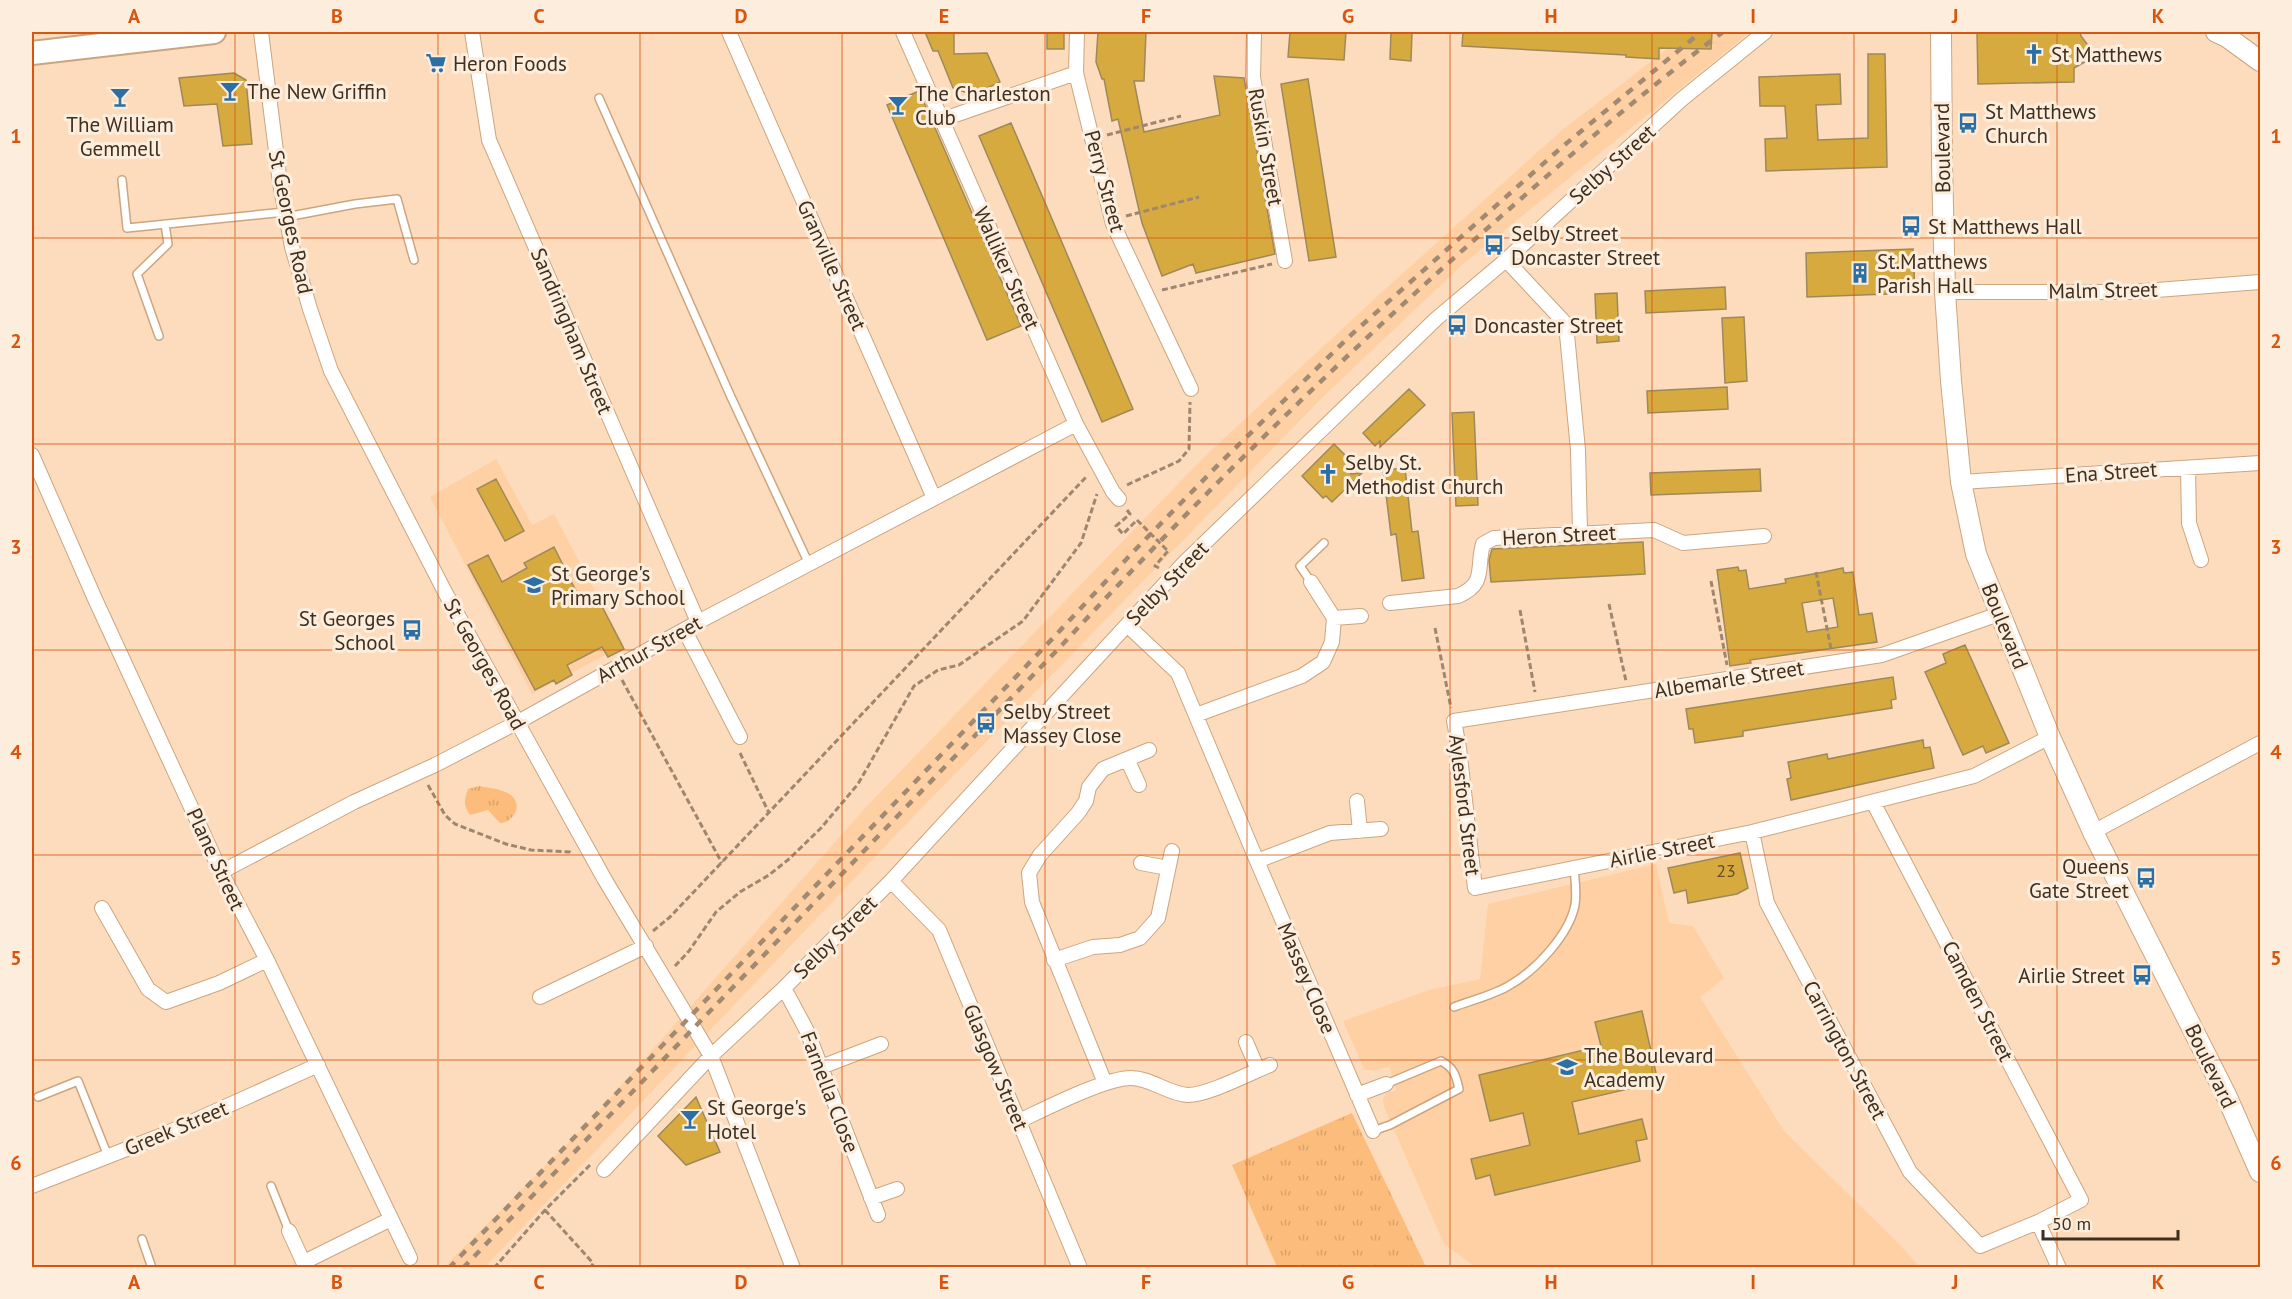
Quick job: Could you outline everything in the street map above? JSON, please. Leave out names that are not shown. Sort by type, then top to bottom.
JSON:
[{"type":"main road","points":[[32,53],[156,35],[214,32]]},
{"type":"street","name":"St Georges Road","points":[[261,32],[286,215],[309,309],[331,371],[446,594],[591,854],[711,1056],[793,1268]]},
{"type":"street","name":"Sandringham Street","points":[[472,32],[489,140],[698,622]]},
{"type":"street","name":"Granville Street","points":[[729,32],[934,498]]},
{"type":"street","name":"Walliker Street","points":[[903,32],[1076,424],[1116,496]]},
{"type":"street","name":"Perry Street","points":[[1077,32],[1076,73],[1112,219],[1191,389]]},
{"type":"street","name":"Ruskin Street","points":[[1254,32],[1253,77],[1285,261]]},
{"type":"street","name":"Selby Street","points":[[604,1170],[711,1056],[784,988],[891,881],[1185,562],[1436,319],[1506,260],[1682,99],[1765,32]]},
{"type":"street","name":"Boulevard","points":[[1941,32],[1945,292],[1961,482],[1976,554],[2050,737],[2093,832],[2226,1095],[2260,1172]]},
{"type":"street","points":[[2216,32],[2227,37],[2260,61]]},
{"type":"street","points":[[941,120],[1076,73]]},
{"type":"street","points":[[1506,260],[1566,324],[1578,450],[1580,532]]},
{"type":"street","name":"Malm Street","points":[[1945,292],[2131,292],[2260,282]]},
{"type":"street","name":"Arthur Street","points":[[221,872],[354,802],[518,722],[698,622],[1076,424]]},
{"type":"street","name":"Plane Street","points":[[32,455],[95,599],[221,872],[267,960],[410,1258]]},
{"type":"street","name":"Ena Street","points":[[1961,482],[2260,463]]},
{"type":"street","points":[[2188,468],[2188,523],[2201,560]]},
{"type":"street","name":"Heron Street","points":[[1390,603],[1458,596],[1468,592],[1480,577],[1481,550],[1487,540],[1580,532],[1654,530],[1683,543],[1764,536]]},
{"type":"street","points":[[1196,715],[1302,676],[1323,662],[1332,642],[1334,618],[1311,582]]},
{"type":"street","name":"Albemarle Street","points":[[1454,721],[1882,655],[1999,614]]},
{"type":"street","points":[[1334,618],[1361,616]]},
{"type":"street","name":"Massey Close","points":[[1127,625],[1178,673],[1373,1131]]},
{"type":"street","points":[[685,631],[740,737]]},
{"type":"street","name":"Aylesford Street","points":[[1454,721],[1475,888]]},
{"type":"street","name":"Airlie Street","points":[[1475,888],[1752,832],[1974,776],[2050,737]]},
{"type":"street","points":[[2093,832],[2260,746]]},
{"type":"street","points":[[1105,1083],[1032,902],[1029,873],[1040,855],[1078,813],[1086,801],[1089,788],[1103,769],[1149,750]]},
{"type":"street","points":[[1127,759],[1139,785]]},
{"type":"street","points":[[1357,801],[1360,831]]},
{"type":"street","name":"Camden Street","points":[[1873,802],[2081,1200],[2038,1222]]},
{"type":"street","points":[[1257,861],[1330,833],[1381,829]]},
{"type":"street","name":"Carrington Street","points":[[1752,832],[1767,903],[1910,1172],[1980,1246],[2038,1222]]},
{"type":"street","points":[[1054,960],[1092,947],[1120,945],[1140,938],[1158,918],[1172,851]]},
{"type":"street","points":[[1141,863],[1168,868]]},
{"type":"street","name":"Glasgow Street","points":[[891,881],[939,930],[1080,1268]]},
{"type":"street","points":[[102,908],[148,989],[166,1002],[211,986],[267,960]]},
{"type":"street","points":[[540,997],[644,943]]},
{"type":"street","name":"Farnella Close","points":[[784,988],[807,1031],[878,1215]]},
{"type":"street","points":[[1019,1121],[1105,1083],[1131,1078],[1155,1083],[1188,1095],[1205,1092],[1264,1067],[1246,1042]]},
{"type":"street","points":[[821,1067],[881,1044]]},
{"type":"street","name":"Greek Street","points":[[32,1186],[165,1134],[318,1065]]},
{"type":"street","points":[[1358,1095],[1386,1084]]},
{"type":"street","points":[[871,1198],[897,1189]]},
{"type":"street","points":[[289,1231],[305,1265],[391,1219]]},
{"type":"street","points":[[2038,1222],[2059,1268]]},
{"type":"lane","points":[[599,98],[736,407],[809,564]]},
{"type":"lane","points":[[122,180],[127,228],[286,215],[397,198],[414,260]]},
{"type":"lane","points":[[159,336],[137,274],[168,244],[165,224]]},
{"type":"lane","points":[[1311,582],[1300,566],[1324,543]]},
{"type":"lane","points":[[1454,1007],[1510,986],[1544,959],[1567,925],[1575,906],[1574,868]]},
{"type":"lane","points":[[1373,1131],[1390,1125],[1459,1089],[1456,1075],[1451,1067],[1441,1061],[1386,1084]]},
{"type":"lane","points":[[38,1097],[78,1081],[108,1156]]},
{"type":"lane","points":[[271,1186],[289,1231]]},
{"type":"lane","points":[[142,1239],[152,1268]]},
{"type":"path","points":[[1092,138],[1181,116]]},
{"type":"path","points":[[1112,219],[1199,197]]},
{"type":"path","points":[[1145,294],[1285,261]]},
{"type":"path","points":[[1168,551],[1137,520],[1123,534],[1116,526],[1130,514],[1116,496],[1179,461],[1189,449],[1191,389]]},
{"type":"path","points":[[644,943],[1101,468]]},
{"type":"path","points":[[664,977],[689,951],[716,912],[789,859],[821,828],[858,784],[914,686],[938,670],[959,665],[1023,621],[1081,543],[1101,468]]},
{"type":"path","points":[[1816,572],[1834,663]]},
{"type":"path","points":[[1711,582],[1729,679]]},
{"type":"path","points":[[1609,604],[1628,694]]},
{"type":"path","points":[[1520,610],[1538,709]]},
{"type":"path","points":[[1436,628],[1454,721]]},
{"type":"path","points":[[616,668],[722,863]]},
{"type":"path","points":[[740,737],[736,745],[769,813]]},
{"type":"path","points":[[421,771],[445,815],[455,824],[506,844],[531,850],[570,852],[576,860],[591,854]]},
{"type":"path","points":[[494,1268],[589,1164],[604,1170]]},
{"type":"path","points":[[545,1210],[593,1263],[591,1268]]},
{"type":"shaded area","points":[[1689,32],[1750,32],[1464,263],[1326,394],[913,817],[485,1267],[443,1268],[589,1122],[864,809],[1205,456],[1561,131]]},
{"type":"shaded area","name":"St George's Primary School","points":[[496,459],[532,525],[554,514],[624,645],[532,694],[430,497]]},
{"type":"shaded area","name":"The Boulevard Academy","points":[[1656,864],[1669,923],[1693,926],[1724,978],[1700,997],[1784,1131],[1920,1267],[1471,1267],[1473,1265],[1444,1244],[1384,1107],[1383,1099],[1387,1093],[1396,1090],[1389,1066],[1376,1071],[1364,1069],[1343,1021],[1429,990],[1480,979],[1488,904]]},
{"type":"green space","points":[[479,786],[501,790],[512,796],[517,805],[515,813],[509,820],[500,823],[488,810],[470,815],[465,805],[468,789]]},
{"type":"green space","points":[[1352,1113],[1426,1267],[1277,1267],[1232,1165]]},
{"type":"building","points":[[925,32],[954,32],[954,54],[987,53],[1000,82],[973,95],[953,88],[938,51],[933,51]]},
{"type":"building","points":[[1047,32],[1064,32],[1064,49],[1047,49]]},
{"type":"building","points":[[1098,32],[1146,32],[1144,81],[1134,81],[1144,132],[1220,115],[1214,76],[1244,78],[1275,254],[1196,273],[1193,264],[1162,276],[1142,223],[1118,119],[1112,121],[1104,79],[1102,79],[1096,62]]},
{"type":"building","points":[[1290,32],[1346,32],[1344,60],[1288,57]]},
{"type":"building","points":[[1391,32],[1412,32],[1411,61],[1390,59]]},
{"type":"building","points":[[1463,32],[1712,32],[1711,49],[1659,48],[1659,59],[1626,57],[1626,55],[1462,46]]},
{"type":"building","name":"St Matthews","points":[[1977,32],[2080,32],[2090,48],[2090,59],[2074,68],[2074,82],[1978,84]]},
{"type":"building","points":[[1868,54],[1885,54],[1887,167],[1766,171],[1765,139],[1787,138],[1785,106],[1760,106],[1759,77],[1840,74],[1841,104],[1816,105],[1818,140],[1868,138]]},
{"type":"building","points":[[234,73],[246,80],[252,144],[223,146],[217,104],[184,106],[179,78]]},
{"type":"building","points":[[1308,79],[1336,257],[1309,261],[1281,84]]},
{"type":"building","points":[[919,91],[1021,326],[987,340],[887,105]]},
{"type":"building","points":[[1011,123],[1133,409],[1102,422],[979,136]]},
{"type":"building","name":"St.Matthews Parish Hall","points":[[1913,249],[1915,293],[1807,297],[1806,253]]},
{"type":"building","points":[[1725,287],[1726,309],[1646,313],[1645,291]]},
{"type":"building","points":[[1617,293],[1619,341],[1597,343],[1595,294]]},
{"type":"building","points":[[1744,317],[1747,381],[1725,383],[1722,318]]},
{"type":"building","points":[[1727,387],[1728,409],[1648,413],[1647,391]]},
{"type":"building","points":[[1409,389],[1425,405],[1380,447],[1380,441],[1375,446],[1363,433]]},
{"type":"building","points":[[1474,412],[1478,505],[1456,506],[1452,413]]},
{"type":"building","name":"Selby St. Methodist Church","points":[[1334,444],[1356,466],[1351,474],[1362,473],[1332,502],[1326,496],[1323,498],[1302,476]]},
{"type":"building","points":[[1405,468],[1412,532],[1418,531],[1424,578],[1402,581],[1396,534],[1391,535],[1383,470]]},
{"type":"building","points":[[1760,469],[1761,491],[1651,495],[1650,473]]},
{"type":"building","points":[[496,479],[524,531],[505,541],[477,489]]},
{"type":"building","points":[[1643,542],[1645,574],[1491,582],[1489,560],[1492,549]]},
{"type":"building","points":[[554,547],[581,601],[595,593],[624,649],[608,657],[602,647],[567,665],[572,675],[556,684],[554,680],[535,690],[468,565],[488,555],[502,582],[527,568],[524,563]]},
{"type":"building","points":[[1738,567],[1739,571],[1746,570],[1749,589],[1786,583],[1785,579],[1843,568],[1844,573],[1853,572],[1859,615],[1872,613],[1877,642],[1750,660],[1751,663],[1730,666],[1717,570]],"holes":[[[1833,598],[1838,627],[1807,632],[1802,603]]]},
{"type":"building","points":[[1965,645],[2009,743],[1986,753],[1983,746],[1963,755],[1925,672],[1946,663],[1943,654]]},
{"type":"building","points":[[1893,677],[1896,699],[1891,700],[1892,708],[1743,731],[1743,736],[1695,743],[1693,729],[1689,729],[1686,709]]},
{"type":"building","points":[[1923,740],[1924,748],[1930,747],[1934,768],[1791,800],[1787,779],[1791,778],[1788,762],[1827,754],[1828,759]]},
{"type":"building","points":[[1740,853],[1748,888],[1737,894],[1688,903],[1686,890],[1674,893],[1668,868]]},
{"type":"building","points":[[1642,1011],[1658,1082],[1572,1102],[1579,1134],[1642,1119],[1647,1139],[1636,1141],[1640,1161],[1495,1195],[1490,1175],[1476,1179],[1471,1159],[1530,1145],[1523,1113],[1490,1121],[1479,1075],[1601,1046],[1595,1022]]},
{"type":"building","name":"St George's Hotel","points":[[696,1097],[720,1152],[686,1165],[658,1136]]},
{"type":"railway","points":[[449,1268],[1221,462],[1352,334],[1562,147],[1701,32]]},
{"type":"railway","points":[[463,1268],[1165,536],[1271,430],[1379,326],[1519,201],[1634,102],[1723,32]]},
{"type":"place","name":"St Matthews","points":[[2034,54]]},
{"type":"place","name":"Heron Foods","points":[[436,63]]},
{"type":"place","name":"The New Griffin","points":[[230,91]]},
{"type":"place","name":"The William Gemmell","points":[[120,97]]},
{"type":"place","name":"The Charleston Club","points":[[898,105]]},
{"type":"place","name":"St Matthews Church","points":[[1968,123]]},
{"type":"place","name":"St Matthews Hall","points":[[1911,226]]},
{"type":"place","name":"Selby Street Doncaster Street","points":[[1494,245]]},
{"type":"place","name":"St.Matthews Parish Hall","points":[[1860,273]]},
{"type":"place","name":"Doncaster Street","points":[[1457,325]]},
{"type":"place","name":"Selby St. Methodist Church","points":[[1328,474]]},
{"type":"place","name":"St George's Primary School","points":[[534,585]]},
{"type":"place","name":"St Georges School","points":[[412,630]]},
{"type":"place","name":"Selby Street Massey Close","points":[[986,723]]},
{"type":"place","name":"Queens Gate Street","points":[[2146,878]]},
{"type":"place","name":"Airlie Street","points":[[2142,975]]},
{"type":"place","name":"The Boulevard Academy","points":[[1567,1067]]},
{"type":"place","name":"St George's Hotel","points":[[690,1119]]}]
